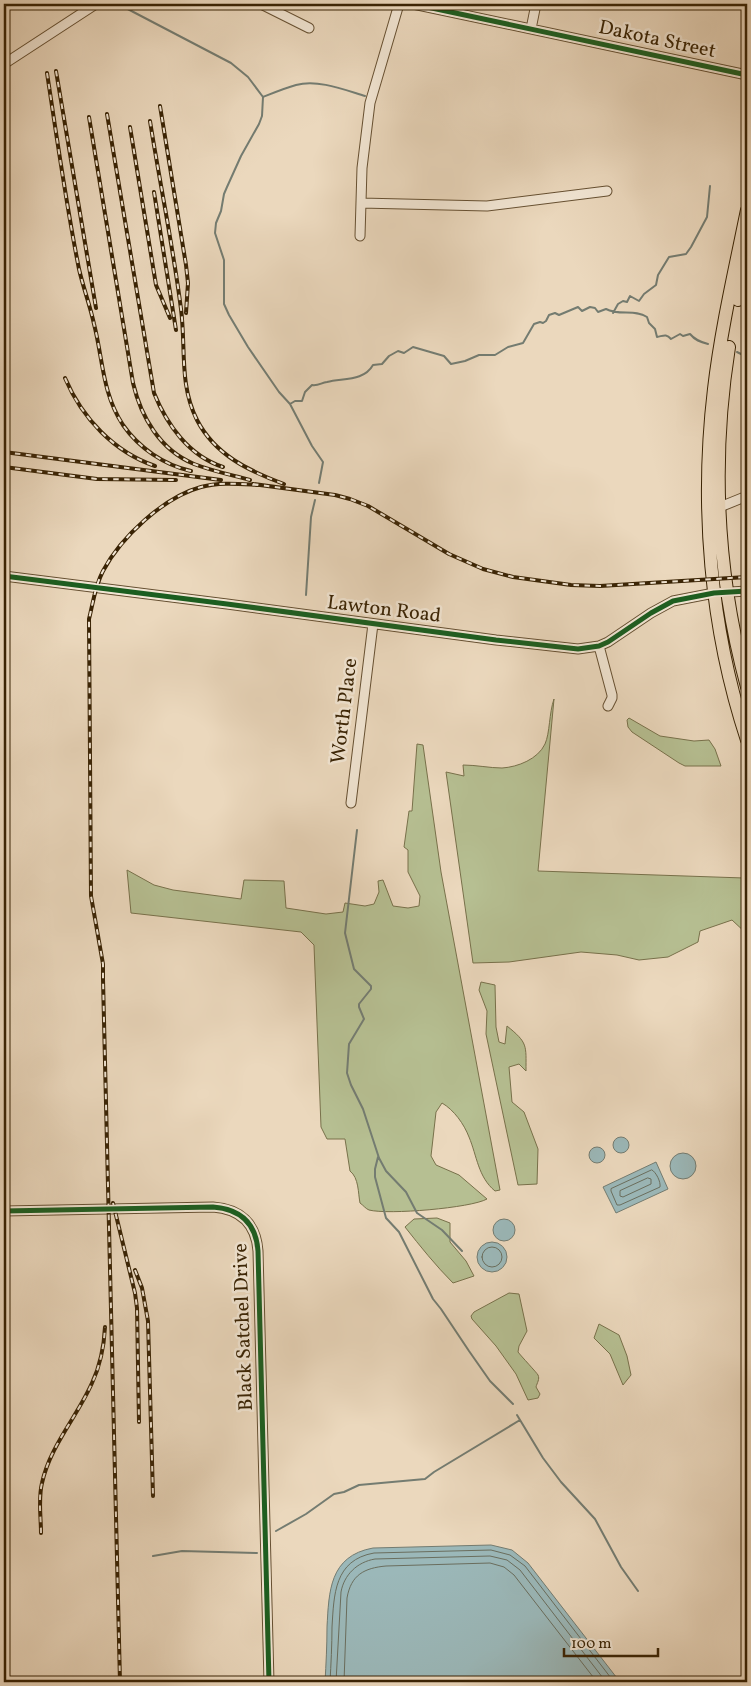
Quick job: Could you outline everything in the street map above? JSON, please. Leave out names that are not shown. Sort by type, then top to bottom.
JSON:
[{"type":"highway","points":[[747,210],[723,327],[714,388],[709,452],[714,510],[739,655],[747,687]]},
{"type":"highway","points":[[747,256],[732,325],[724,384],[714,510],[714,593],[728,669],[747,740]]},
{"type":"street","points":[[4,64],[96,4]]},
{"type":"street","points":[[261,4],[279,8],[309,28]]},
{"type":"street","points":[[360,236],[362,168],[370,103],[399,4]]},
{"type":"street","name":"Dakota Street","points":[[413,4],[747,75]]},
{"type":"street","points":[[530,29],[536,4]]},
{"type":"street","points":[[361,202],[487,206],[607,191]]},
{"type":"street","points":[[714,510],[747,496]]},
{"type":"street","name":"Lawton Road","points":[[4,576],[564,649],[599,646],[668,603],[714,593],[747,591]]},
{"type":"street","name":"Worth Place","points":[[351,803],[374,624]]},
{"type":"street","points":[[599,646],[612,695],[608,706]]},
{"type":"street","name":"Black Satchel Drive","points":[[4,1211],[213,1206],[236,1212],[248,1222],[254,1231],[258,1242],[268,1682]]},
{"type":"green space","points":[[554,699],[538,871],[744,878],[747,884],[747,934],[732,920],[700,931],[698,942],[668,957],[639,960],[617,955],[581,952],[509,962],[473,963],[446,772],[464,776],[463,765],[502,768],[521,764],[533,758],[545,744]]},
{"type":"green space","points":[[629,718],[660,736],[694,741],[709,740],[715,749],[721,766],[685,766],[679,763],[632,732],[628,727],[627,720]]},
{"type":"green space","points":[[417,744],[423,745],[441,872],[500,1190],[495,1191],[481,1173],[467,1132],[454,1113],[442,1103],[436,1112],[431,1156],[436,1165],[459,1175],[487,1199],[448,1208],[393,1212],[369,1210],[360,1203],[357,1182],[350,1171],[345,1139],[327,1139],[321,1127],[314,945],[301,932],[131,913],[127,870],[154,885],[173,890],[241,899],[244,880],[284,881],[286,908],[326,914],[343,912],[345,903],[365,906],[374,904],[379,892],[378,881],[383,880],[393,906],[408,908],[419,906],[420,896],[408,872],[408,850],[404,847],[409,811],[412,811]]},
{"type":"green space","points":[[481,982],[495,985],[496,1027],[499,1042],[505,1044],[507,1026],[519,1037],[526,1050],[526,1071],[519,1064],[509,1067],[512,1102],[524,1112],[538,1149],[537,1184],[518,1185],[486,1034],[487,1011],[479,990]]},
{"type":"green space","points":[[437,1218],[450,1223],[450,1242],[466,1261],[474,1276],[453,1283],[405,1227],[414,1219]]},
{"type":"green space","points":[[509,1293],[519,1294],[527,1331],[518,1352],[538,1375],[539,1380],[536,1387],[540,1394],[538,1398],[528,1400],[516,1374],[471,1316],[474,1312]]},
{"type":"green space","points":[[599,1324],[619,1335],[627,1356],[631,1375],[623,1385],[610,1354],[594,1338]]},
{"type":"water","points":[[621,1137],[627,1139],[629,1145],[627,1151],[621,1153],[615,1151],[613,1145],[615,1139]]},
{"type":"water","points":[[597,1147],[603,1149],[605,1155],[603,1161],[597,1163],[591,1161],[589,1155],[591,1149]]},
{"type":"water","points":[[683,1153],[692,1157],[696,1166],[692,1175],[683,1179],[674,1175],[670,1166],[674,1157]]},
{"type":"water","points":[[656,1162],[668,1189],[616,1213],[603,1187]]},
{"type":"water","points":[[504,1219],[512,1222],[515,1230],[512,1238],[504,1241],[496,1238],[493,1230],[496,1222]]},
{"type":"water","points":[[492,1242],[503,1246],[507,1257],[503,1268],[492,1272],[481,1268],[477,1257],[481,1246]]},
{"type":"water","points":[[491,1545],[512,1550],[528,1563],[620,1682],[325,1682],[331,1589],[334,1577],[348,1559],[358,1552],[373,1548]]},
{"type":"waterway","points":[[120,5],[231,63],[248,77],[263,97],[262,116],[227,187],[216,223],[215,233],[224,260],[224,304],[248,347],[279,392],[290,404],[312,446],[323,462],[319,483]]},
{"type":"waterway","points":[[263,97],[296,85],[313,83],[365,96]]},
{"type":"waterway","points":[[613,313],[618,304],[623,301],[627,302],[630,296],[639,301],[644,294],[656,285],[658,275],[669,257],[686,254],[707,217],[710,186]]},
{"type":"waterway","points":[[290,404],[295,401],[302,401],[305,392],[312,385],[359,376],[364,374],[373,365],[382,364],[389,356],[398,351],[404,353],[413,347],[444,356],[451,364],[479,355],[495,355],[508,347],[523,343],[534,324],[543,323],[549,315],[555,313],[559,315],[578,307],[582,311],[590,307],[595,308],[598,312],[606,309],[616,312],[637,313],[647,317],[649,323],[655,329],[657,337],[666,335],[671,339],[680,334],[683,336],[690,334],[694,338],[708,344]]},
{"type":"waterway","points":[[737,352],[747,357]]},
{"type":"waterway","points":[[306,595],[311,517],[315,500]]},
{"type":"waterway","points":[[357,830],[345,933],[354,969],[371,986],[371,989],[359,1004],[364,1019],[349,1044],[347,1073],[363,1109],[379,1158],[386,1171],[406,1192],[417,1213],[442,1230],[462,1251]]},
{"type":"waterway","points":[[378,1157],[375,1177],[386,1218],[399,1232],[433,1299],[490,1381],[513,1404]]},
{"type":"waterway","points":[[517,1415],[543,1458],[561,1482],[595,1519],[621,1567],[638,1591]]},
{"type":"waterway","points":[[276,1531],[306,1514],[334,1494],[344,1492],[359,1485],[425,1479],[520,1420]]},
{"type":"waterway","points":[[153,1556],[182,1551],[257,1553]]},
{"type":"railway","points":[[56,71],[96,308]]},
{"type":"railway","points":[[47,73],[79,269],[111,401],[123,425],[144,448],[171,465],[191,471]]},
{"type":"railway","points":[[160,106],[186,265],[188,283],[186,313]]},
{"type":"railway","points":[[107,114],[154,393],[165,417],[181,438],[200,455],[223,467]]},
{"type":"railway","points":[[89,117],[133,383],[141,408],[162,441],[182,458],[215,471],[250,480]]},
{"type":"railway","points":[[150,121],[178,285],[185,380],[191,407],[204,432],[223,452],[246,467],[284,484]]},
{"type":"railway","points":[[130,127],[156,285],[170,318]]},
{"type":"railway","points":[[154,192],[176,330]]},
{"type":"railway","points":[[65,378],[80,407],[101,432],[126,452],[155,466]]},
{"type":"railway","points":[[4,452],[221,480]]},
{"type":"railway","points":[[4,467],[97,479],[176,480]]},
{"type":"railway","points":[[253,484],[335,495],[350,499],[368,506],[449,554],[483,569],[513,577],[571,585],[600,586],[747,577]]},
{"type":"railway","points":[[120,1682],[103,964],[91,896],[89,619],[98,583],[111,558],[132,532],[158,509],[187,492],[208,485],[259,485]]},
{"type":"railway","points":[[113,1203],[137,1308],[139,1422]]},
{"type":"railway","points":[[135,1270],[142,1288],[148,1321],[153,1496]]},
{"type":"railway","points":[[41,1533],[40,1495],[46,1469],[57,1444],[86,1396],[95,1377],[104,1342],[105,1327]]},
{"type":"cycle path","points":[[413,4],[747,75]]},
{"type":"cycle path","points":[[4,576],[578,649],[599,646],[608,642],[651,613],[673,601],[714,593],[747,591]]},
{"type":"cycle path","points":[[4,1211],[213,1207],[223,1208],[239,1214],[250,1225],[257,1241],[258,1251],[269,1682]]}]
